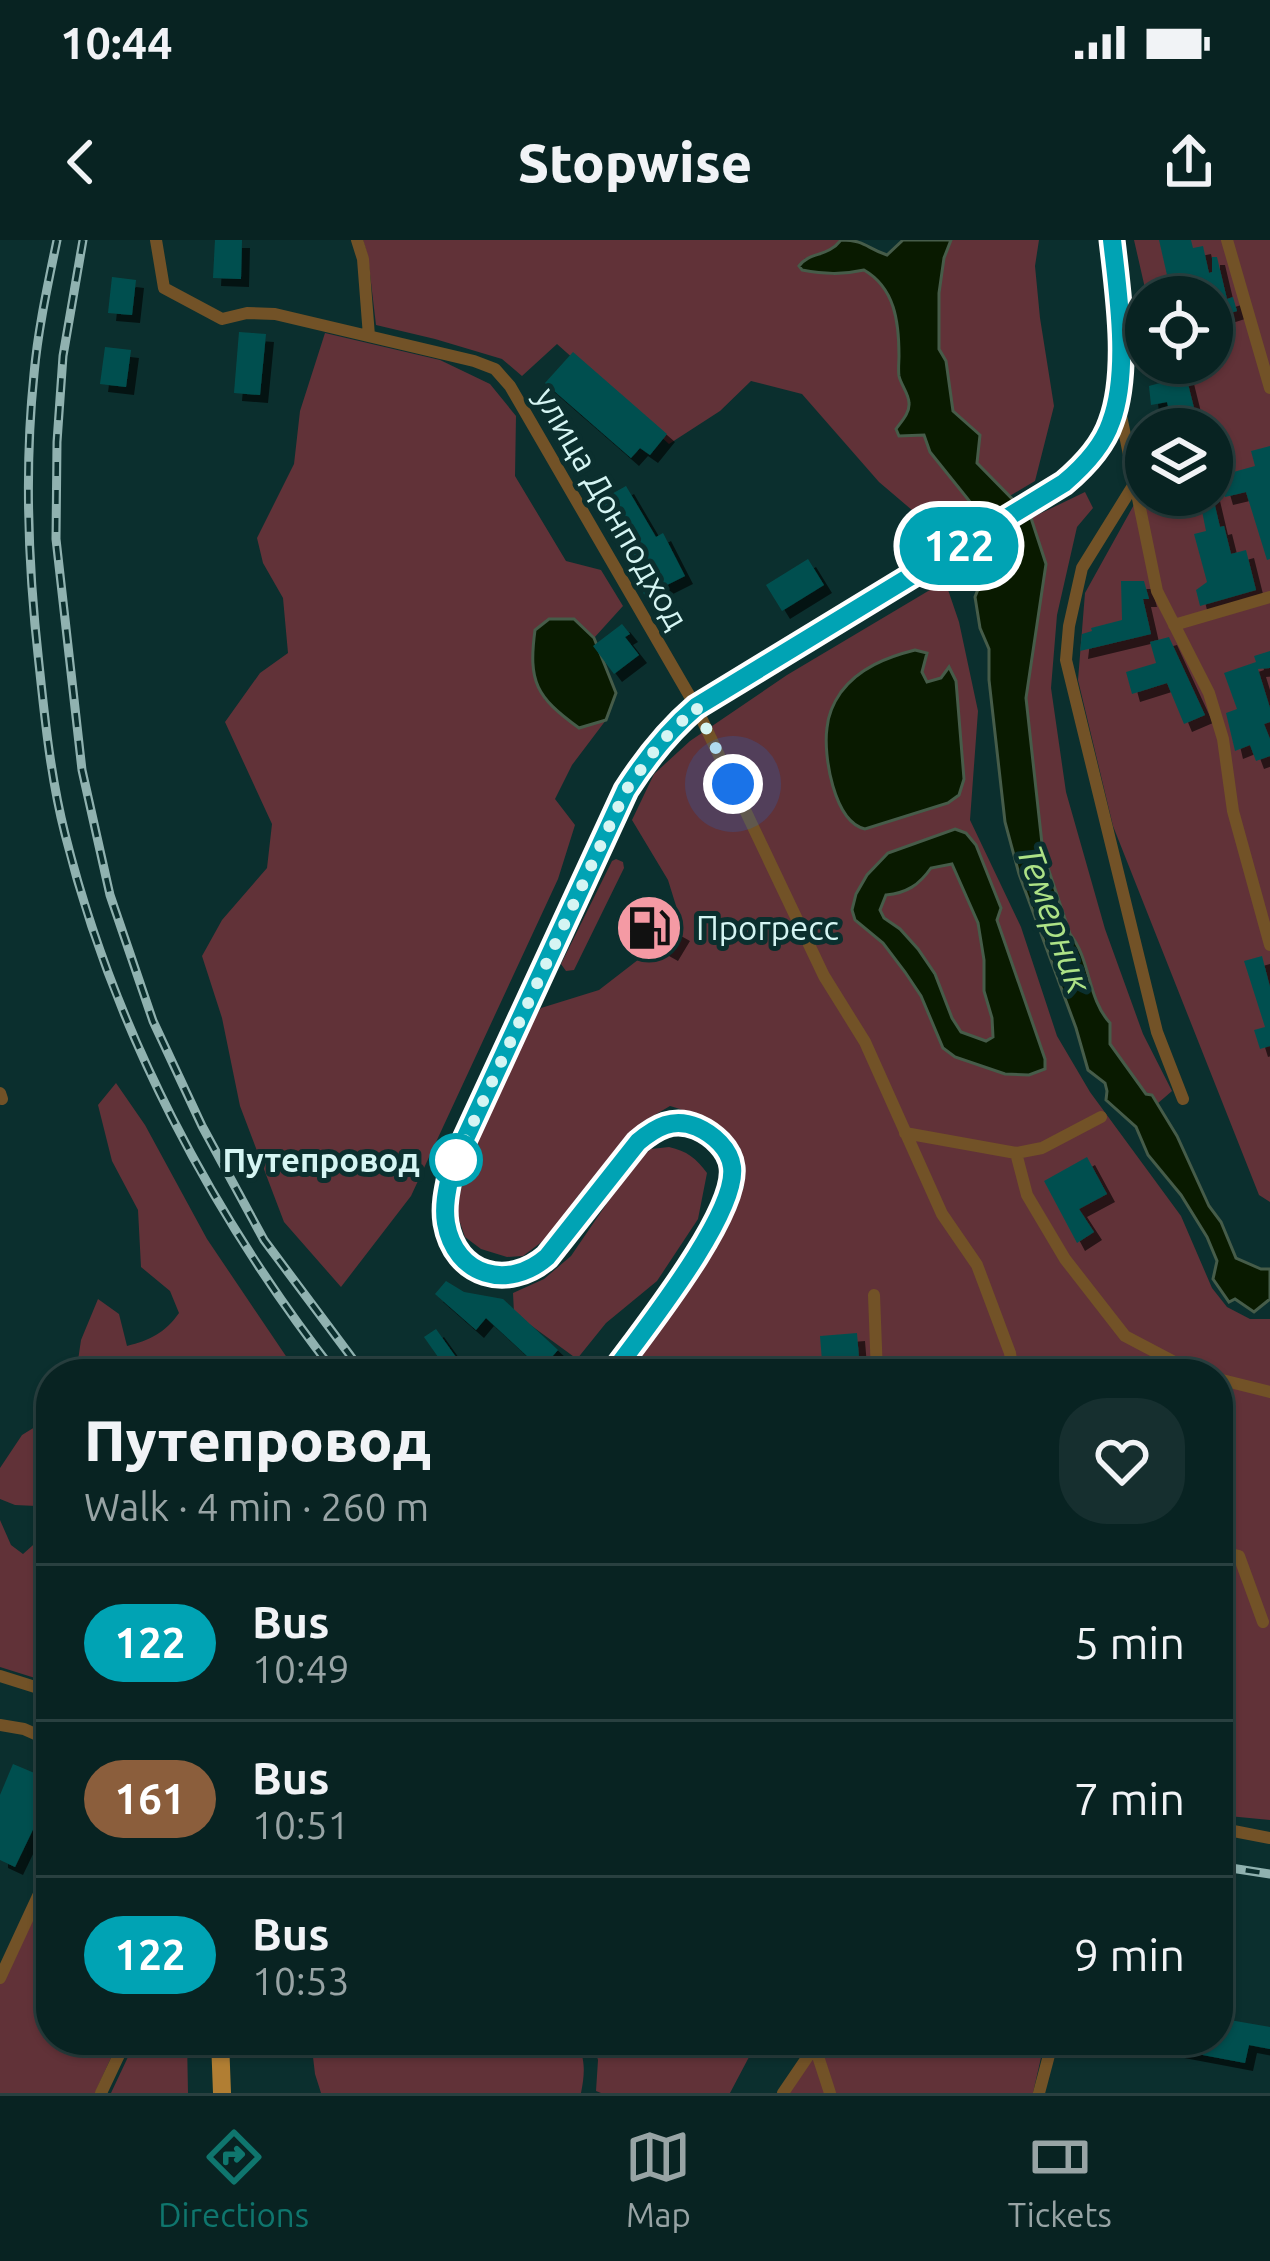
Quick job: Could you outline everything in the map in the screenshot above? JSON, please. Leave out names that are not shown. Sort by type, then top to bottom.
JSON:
[{"type":"main road","points":[[622,1359],[726,1202],[732,1167],[719,1142],[681,1122],[653,1129],[547,1257],[520,1274],[494,1276],[468,1263],[451,1241],[444,1203],[452,1167],[626,790],[660,743],[696,707],[1064,483],[1081,468],[1111,423],[1117,393],[1122,351],[1112,240]]},
{"type":"main road","points":[[221,2055],[222,2093]]},
{"type":"street","name":"улица Донподход","points":[[156,240],[164,288],[222,319],[247,313],[275,314],[474,361],[495,369],[510,386],[696,707],[824,976],[865,1042],[942,1214],[976,1265],[1011,1359]]},
{"type":"street","points":[[357,240],[369,336]]},
{"type":"street","points":[[1227,240],[1270,388]]},
{"type":"street","points":[[1117,393],[1125,430]]},
{"type":"street","points":[[1125,499],[1082,568],[1066,660],[1157,1032],[1183,1099]]},
{"type":"street","points":[[1142,516],[1156,591],[1209,692],[1223,739],[1233,811],[1264,901],[1270,945]]},
{"type":"street","points":[[1174,625],[1270,597]]},
{"type":"street","points":[[905,1133],[1016,1154],[1042,1148],[1101,1117]]},
{"type":"street","points":[[1016,1154],[1027,1195],[1065,1259],[1125,1336],[1169,1359]]},
{"type":"street","points":[[874,1295],[876,1359]]},
{"type":"street","points":[[1233,1382],[1270,1392]]},
{"type":"street","points":[[1233,1555],[1239,1556],[1263,1622]]},
{"type":"street","points":[[0,1676],[36,1687]]},
{"type":"street","points":[[0,1725],[36,1735]]},
{"type":"street","points":[[1233,1831],[1270,1838]]},
{"type":"street","points":[[0,1978],[36,1900]]},
{"type":"street","points":[[101,2093],[119,2055]]},
{"type":"street","points":[[783,2093],[809,2055]]},
{"type":"street","points":[[820,2055],[830,2093]]},
{"type":"street","points":[[1039,2093],[1049,2055]]},
{"type":"shaded area","points":[[363,240],[841,240],[833,250],[804,259],[832,274],[864,269],[883,286],[896,319],[899,375],[910,403],[896,429],[899,436],[924,435],[979,513],[955,527],[926,522],[879,482],[802,394],[751,381],[720,411],[669,444],[557,344],[522,376],[502,359],[376,325]]},
{"type":"shaded area","points":[[951,240],[1039,240],[1035,266],[1054,406],[1035,481],[1008,497],[976,462],[980,435],[953,411],[946,361],[939,350],[939,293]]},
{"type":"shaded area","points":[[1134,240],[1270,240],[1270,1202],[1259,1195],[1113,826],[1078,680],[1085,593],[1128,516],[1233,516],[1233,408],[1177,408],[1169,384],[1233,384],[1233,276],[1142,276]]},
{"type":"shaded area","points":[[325,333],[440,360],[490,384],[516,416],[515,476],[566,561],[601,570],[623,606],[594,638],[573,619],[544,699],[578,727],[606,720],[572,765],[555,799],[575,825],[558,879],[411,1196],[341,1287],[284,1222],[240,1106],[222,1018],[202,956],[222,920],[267,868],[272,824],[225,722],[260,673],[288,653],[283,598],[263,563],[257,538],[294,464],[300,411]]},
{"type":"shaded area","points":[[1085,492],[1093,508],[1077,527],[1057,615],[1051,688],[1066,792],[1105,929],[1143,1034],[1172,1091],[1157,1104],[1110,1044],[1110,1023],[1070,934],[1043,852],[1026,698],[1046,564],[1031,518]]},
{"type":"shaded area","points":[[945,581],[978,711],[970,820],[1021,927],[1057,1036],[1090,1092],[1181,1216],[1212,1288],[1227,1307],[1250,1319],[1270,1319],[1270,1820],[1233,1816],[1233,1359],[633,1359],[726,1227],[744,1187],[740,1147],[698,1118],[670,1106],[646,1120],[547,1238],[523,1256],[507,1257],[481,1249],[465,1237],[456,1211],[470,1153],[526,1028],[541,1008],[599,990],[652,949],[677,909],[668,880],[632,820],[654,774],[690,741],[787,675]]},
{"type":"shaded area","points":[[616,859],[624,868],[574,970],[566,971],[561,964]]},
{"type":"shaded area","points":[[116,1083],[145,1125],[207,1239],[288,1359],[78,1359],[98,1299],[119,1314],[127,1346],[156,1335],[179,1313],[170,1291],[141,1267],[138,1210],[112,1161],[98,1105]]},
{"type":"shaded area","points":[[669,1147],[691,1156],[707,1173],[698,1219],[657,1281],[606,1323],[577,1359],[514,1313],[513,1293],[544,1279],[571,1256],[633,1165],[651,1149]]},
{"type":"shaded area","points":[[36,1426],[36,1506],[0,1499],[0,1468],[22,1435]]},
{"type":"shaded area","points":[[0,1520],[11,1545],[23,1554],[36,1542],[36,1678],[0,1667]]},
{"type":"shaded area","points":[[36,1900],[36,2055],[112,2055],[95,2093],[0,2093],[0,1978]]},
{"type":"shaded area","points":[[129,2055],[187,2055],[188,2093],[111,2093]]},
{"type":"shaded area","points":[[313,2055],[582,2055],[584,2072],[581,2093],[321,2093]]},
{"type":"shaded area","points":[[596,2055],[750,2055],[730,2093],[601,2093],[596,2091]]},
{"type":"shaded area","points":[[813,2055],[1042,2055],[1033,2093],[789,2093]]},
{"type":"water","name":"Темерник","points":[[841,240],[887,255],[903,240],[951,240],[939,293],[939,349],[946,361],[953,411],[980,435],[977,463],[1031,518],[1046,564],[1026,698],[1043,853],[1070,934],[1110,1023],[1110,1044],[1146,1094],[1152,1095],[1177,1136],[1236,1258],[1270,1269],[1270,1299],[1254,1312],[1235,1299],[1229,1302],[1213,1279],[1217,1261],[1207,1237],[1148,1155],[1136,1127],[1106,1100],[1105,1083],[1088,1070],[1005,822],[989,649],[975,597],[984,574],[979,565],[979,513],[930,452],[924,435],[899,436],[896,429],[909,403],[899,376],[896,319],[883,286],[864,270],[825,273],[799,266]]},
{"type":"water","points":[[549,619],[574,619],[594,638],[616,693],[606,720],[579,728],[538,687],[533,663],[535,630]]},
{"type":"water","points":[[915,650],[927,653],[922,672],[927,682],[941,678],[949,667],[956,681],[964,779],[959,795],[948,803],[865,829],[845,814],[833,786],[826,740],[829,719],[838,696],[856,676]]},
{"type":"water","points":[[955,829],[976,845],[1001,908],[997,920],[1045,1069],[1029,1075],[1005,1074],[955,1057],[943,1048],[921,996],[883,943],[855,920],[852,910],[867,875],[888,853]],"holes":[[[952,864],[978,923],[984,991],[992,1018],[993,1037],[986,1041],[961,1032],[935,974],[880,910],[886,895],[912,887],[931,868]]]},
{"type":"building","points":[[215,240],[242,240],[241,279],[213,278]]},
{"type":"building","points":[[1159,240],[1191,240],[1193,248],[1203,246],[1209,273],[1212,257],[1217,257],[1222,276],[1167,276]]},
{"type":"building","points":[[112,277],[136,280],[132,315],[108,313]]},
{"type":"building","points":[[239,332],[266,334],[260,395],[234,393]]},
{"type":"building","points":[[105,347],[131,350],[126,387],[100,384]]},
{"type":"building","points":[[573,352],[667,434],[650,455],[640,448],[631,458],[545,383]]},
{"type":"building","points":[[1188,384],[1194,408],[1168,408],[1167,402],[1151,405],[1149,386]]},
{"type":"building","points":[[1270,446],[1267,560],[1246,492],[1233,495],[1233,472],[1255,466],[1251,451]]},
{"type":"building","points":[[626,486],[656,537],[663,533],[685,576],[645,596],[623,553],[630,550],[601,500]]},
{"type":"building","points":[[1203,516],[1217,516],[1231,554],[1246,550],[1256,590],[1200,606],[1196,590],[1207,582],[1194,534],[1206,531]]},
{"type":"building","points":[[808,559],[824,585],[782,611],[766,585]]},
{"type":"building","points":[[1121,581],[1144,581],[1151,634],[1080,651],[1082,634],[1122,620]]},
{"type":"building","points":[[622,624],[630,634],[625,637],[639,655],[614,674],[593,646]]},
{"type":"building","points":[[1169,637],[1205,715],[1184,724],[1167,683],[1132,694],[1126,672],[1156,663],[1150,642]]},
{"type":"building","points":[[1270,651],[1270,668],[1258,669],[1270,708],[1270,722],[1264,724],[1270,756],[1256,761],[1250,745],[1235,751],[1226,713],[1237,709],[1224,673],[1256,662],[1254,656]]},
{"type":"building","points":[[641,910],[682,933],[670,953],[629,930]]},
{"type":"building","points":[[1262,956],[1270,987],[1270,1046],[1260,1049],[1254,1030],[1265,1027],[1244,961]]},
{"type":"building","points":[[1087,1157],[1107,1194],[1079,1209],[1094,1232],[1077,1243],[1044,1181]]},
{"type":"building","points":[[446,1281],[464,1292],[503,1299],[558,1350],[550,1359],[530,1359],[486,1318],[476,1330],[435,1294]]},
{"type":"building","points":[[436,1329],[457,1359],[439,1359],[424,1337]]},
{"type":"building","points":[[857,1333],[859,1358],[822,1359],[820,1336]]},
{"type":"building","points":[[13,1764],[36,1774],[36,1823],[15,1867],[0,1860],[0,1795]]},
{"type":"building","points":[[1233,2021],[1270,2027],[1270,2049],[1249,2045],[1245,2063],[1203,2055],[1233,2055]]},
{"type":"railway","points":[[57,240],[34,374],[29,519],[44,707],[65,834],[111,979],[172,1118],[248,1250],[325,1359]]},
{"type":"railway","points":[[83,240],[63,356],[56,539],[82,770],[110,895],[153,1021],[202,1126],[264,1240],[353,1359]]},
{"type":"railway","points":[[1233,1868],[1270,1874]]},
{"type":"bus line","name":"122","points":[[623,1359],[726,1202],[732,1167],[719,1142],[681,1122],[653,1129],[547,1257],[534,1268],[506,1277],[468,1263],[451,1241],[444,1203],[452,1167],[626,790],[678,723],[696,707],[1064,483],[1096,448],[1111,423],[1122,351],[1112,240]]},
{"type":"place","name":"Прогресс","points":[[649,928]]},
{"type":"place","name":"Путепровод","points":[[456,1160]]},
{"type":"route","points":[[456,1160],[626,790],[660,743],[696,707],[733,784]]}]
